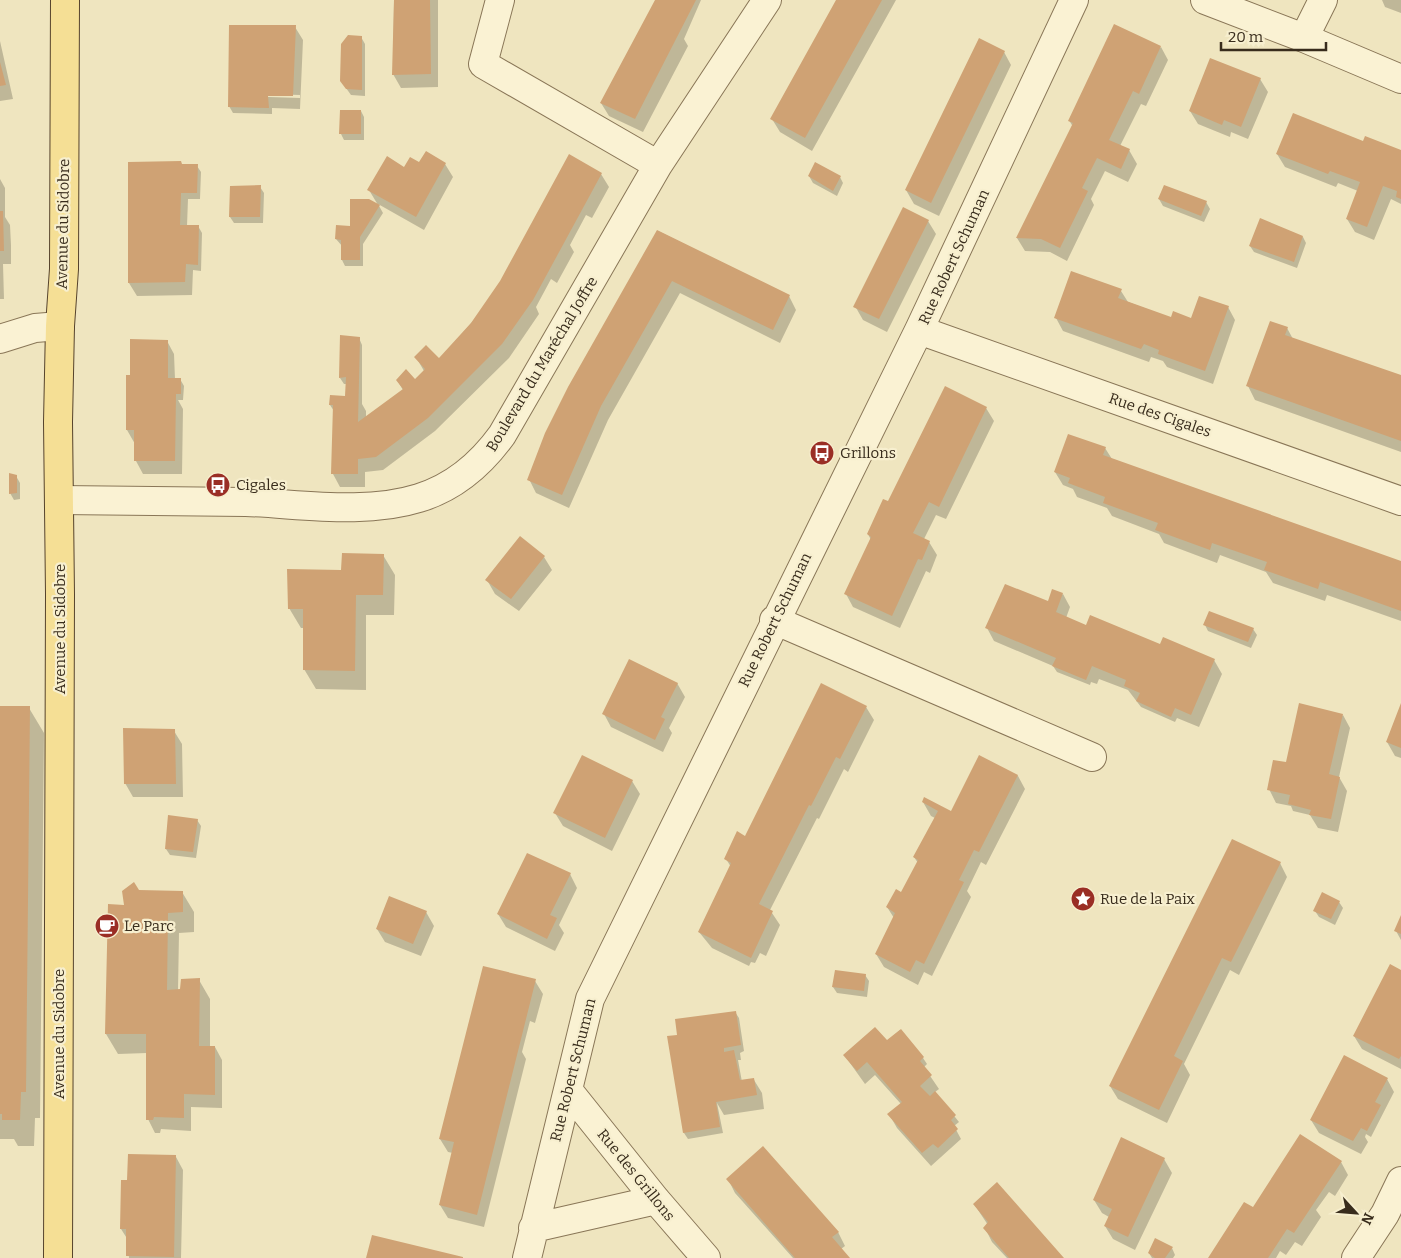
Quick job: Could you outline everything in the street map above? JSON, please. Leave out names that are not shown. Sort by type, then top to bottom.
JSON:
[{"type":"main road","name":"Avenue du Sidobre","points":[[58,1258],[60,326],[64,269],[65,0]]},
{"type":"street","points":[[500,0],[483,64],[658,165]]},
{"type":"street","name":"Boulevard du Maréchal Joffre","points":[[60,500],[244,502],[371,507],[420,498],[447,486],[467,474],[486,457],[502,435],[658,165],[767,0]]},
{"type":"street","name":"Rue Robert Schuman","points":[[527,1258],[590,999],[774,620],[919,330],[1074,0]]},
{"type":"street","points":[[1204,0],[1304,38],[1401,79]]},
{"type":"street","points":[[1304,38],[1323,0]]},
{"type":"street","points":[[0,340],[35,328],[60,326]]},
{"type":"street","name":"Rue des Cigales","points":[[919,330],[1401,501]]},
{"type":"street","points":[[774,620],[1092,757]]},
{"type":"street","name":"Rue des Grillons","points":[[568,1090],[656,1200],[706,1258]]},
{"type":"street","points":[[1356,1258],[1385,1214],[1401,1181]]},
{"type":"street","points":[[533,1228],[656,1200]]},
{"type":"building","points":[[394,0],[430,0],[431,74],[392,75]]},
{"type":"building","points":[[655,0],[696,0],[635,119],[600,103]]},
{"type":"building","points":[[836,0],[882,0],[805,138],[770,119]]},
{"type":"building","points":[[1114,24],[1161,46],[1139,94],[1133,91],[1109,140],[1130,149],[1121,169],[1097,158],[1082,188],[1088,191],[1060,248],[1041,239],[1016,238],[1073,123],[1068,121]]},
{"type":"building","points":[[229,25],[296,25],[293,96],[268,96],[269,108],[228,107]]},
{"type":"building","points":[[348,35],[362,36],[362,90],[346,89],[340,81],[341,44]]},
{"type":"building","points":[[979,38],[1005,51],[931,203],[905,190]]},
{"type":"building","points":[[1210,58],[1261,78],[1241,127],[1224,120],[1222,125],[1189,111]]},
{"type":"building","points":[[0,62],[6,85],[0,86]]},
{"type":"building","points":[[340,110],[361,110],[361,134],[339,134]]},
{"type":"building","points":[[1293,113],[1363,141],[1365,136],[1401,150],[1401,199],[1396,197],[1397,191],[1383,186],[1367,227],[1346,219],[1360,182],[1330,171],[1328,174],[1276,154]]},
{"type":"building","points":[[426,151],[446,163],[416,217],[367,190],[387,156],[404,167],[410,157],[419,162]]},
{"type":"building","points":[[569,154],[602,173],[533,300],[502,344],[428,418],[376,457],[358,459],[358,474],[331,474],[333,405],[329,405],[330,395],[345,396],[346,377],[339,378],[340,335],[360,337],[358,422],[403,389],[396,380],[406,369],[415,379],[425,369],[414,357],[426,345],[439,358],[471,323],[500,281]]},
{"type":"building","points":[[181,161],[182,164],[198,164],[197,193],[181,193],[180,225],[199,225],[198,265],[186,264],[185,282],[128,283],[128,162]]},
{"type":"building","points":[[815,162],[841,176],[833,191],[808,176]]},
{"type":"building","points":[[261,185],[260,217],[229,217],[230,186]]},
{"type":"building","points":[[1164,185],[1207,201],[1201,216],[1158,199]]},
{"type":"building","points":[[350,199],[369,199],[380,205],[360,237],[360,260],[341,260],[341,240],[335,239],[336,225],[350,226]]},
{"type":"building","points":[[903,207],[929,220],[879,319],[853,307]]},
{"type":"building","points":[[0,211],[3,211],[4,251],[0,251]]},
{"type":"building","points":[[1260,218],[1303,236],[1294,262],[1249,246]]},
{"type":"building","points":[[657,230],[790,295],[773,330],[672,281],[601,406],[562,495],[527,480],[545,433],[568,387]]},
{"type":"building","points":[[1071,271],[1122,289],[1118,298],[1171,317],[1173,311],[1191,318],[1199,296],[1229,306],[1205,371],[1158,354],[1159,350],[1144,344],[1141,349],[1054,318]]},
{"type":"building","points":[[1270,321],[1288,327],[1285,335],[1401,375],[1401,441],[1246,386]]},
{"type":"building","points":[[130,339],[168,340],[168,378],[181,378],[181,394],[176,394],[175,461],[134,461],[134,430],[126,430],[126,375],[130,375]]},
{"type":"building","points":[[945,386],[987,407],[939,507],[929,502],[913,533],[930,541],[922,560],[918,559],[892,616],[844,594],[871,537],[867,534],[883,499],[888,501]]},
{"type":"building","points":[[1068,434],[1106,447],[1103,455],[1401,561],[1401,611],[1320,582],[1318,589],[1264,570],[1267,562],[1212,543],[1210,550],[1155,530],[1158,523],[1103,503],[1105,497],[1068,483],[1070,478],[1054,472]]},
{"type":"building","points":[[9,473],[17,475],[17,493],[9,494]]},
{"type":"building","points":[[520,536],[545,556],[511,599],[485,580]]},
{"type":"building","points":[[342,553],[384,554],[383,595],[356,595],[355,671],[303,670],[303,609],[288,609],[287,569],[341,570]]},
{"type":"building","points":[[1005,584],[1048,601],[1052,589],[1063,593],[1056,612],[1086,625],[1090,615],[1160,644],[1163,637],[1215,659],[1191,715],[1175,708],[1171,717],[1136,701],[1140,693],[1124,686],[1126,680],[1092,666],[1086,680],[1052,666],[1056,658],[985,628]]},
{"type":"building","points":[[1209,611],[1254,628],[1248,642],[1203,625]]},
{"type":"building","points":[[629,659],[678,683],[661,717],[665,719],[655,740],[602,714]]},
{"type":"building","points":[[821,683],[867,706],[840,759],[836,757],[811,806],[809,805],[759,904],[773,911],[751,958],[698,932],[731,863],[724,859],[737,831],[745,836]]},
{"type":"building","points":[[1299,703],[1343,714],[1329,774],[1340,777],[1331,819],[1309,815],[1311,810],[1288,804],[1290,795],[1267,790],[1273,760],[1286,762]]},
{"type":"building","points":[[1401,703],[1401,748],[1386,742]]},
{"type":"building","points":[[0,706],[30,706],[26,1092],[21,1092],[20,1120],[2,1120],[2,1114],[0,1114]]},
{"type":"building","points":[[123,728],[175,729],[176,784],[124,784]]},
{"type":"building","points":[[582,755],[633,780],[605,838],[553,813]]},
{"type":"building","points":[[979,755],[1018,775],[979,852],[974,850],[959,880],[964,882],[924,964],[916,960],[910,972],[875,954],[895,913],[886,907],[896,889],[901,892],[918,860],[913,857],[938,811],[922,802],[924,797],[951,811]]},
{"type":"building","points":[[168,815],[198,819],[193,852],[165,849]]},
{"type":"building","points":[[1232,839],[1281,862],[1231,962],[1222,958],[1174,1056],[1183,1061],[1159,1110],[1109,1086]]},
{"type":"building","points":[[527,853],[571,873],[550,915],[557,918],[547,939],[497,914]]},
{"type":"building","points":[[134,882],[139,890],[183,891],[183,912],[168,913],[167,990],[180,989],[181,979],[200,978],[199,1046],[215,1046],[215,1095],[184,1094],[184,1118],[154,1117],[153,1120],[146,1120],[146,1034],[105,1034],[108,904],[124,905],[122,891]]},
{"type":"building","points":[[1322,892],[1340,901],[1331,919],[1313,911]]},
{"type":"building","points":[[389,896],[427,911],[413,944],[376,929]]},
{"type":"building","points":[[1401,915],[1401,934],[1394,931]]},
{"type":"building","points":[[1390,964],[1401,970],[1401,1056],[1399,1059],[1353,1036]]},
{"type":"building","points":[[483,966],[536,979],[477,1215],[439,1205],[454,1142],[439,1139]]},
{"type":"building","points":[[835,970],[866,974],[864,991],[832,987]]},
{"type":"building","points":[[736,1011],[741,1045],[724,1048],[724,1052],[734,1050],[740,1080],[754,1078],[757,1095],[716,1102],[720,1127],[683,1133],[667,1036],[677,1035],[675,1019]]},
{"type":"building","points":[[875,1027],[887,1040],[901,1029],[924,1057],[920,1061],[932,1075],[920,1086],[930,1096],[935,1091],[956,1115],[951,1120],[958,1129],[938,1148],[933,1144],[922,1153],[887,1114],[902,1102],[867,1062],[857,1071],[843,1055]]},
{"type":"building","points":[[1344,1055],[1388,1078],[1375,1102],[1381,1105],[1367,1131],[1361,1128],[1353,1141],[1310,1120]]},
{"type":"building","points":[[1300,1134],[1342,1161],[1294,1233],[1287,1229],[1268,1258],[1208,1258],[1244,1202],[1253,1207]]},
{"type":"building","points":[[1121,1137],[1165,1158],[1128,1237],[1104,1226],[1112,1209],[1093,1200]]},
{"type":"building","points":[[763,1146],[839,1232],[832,1237],[850,1258],[795,1258],[726,1179]]},
{"type":"building","points":[[128,1154],[176,1155],[174,1257],[126,1256],[126,1229],[120,1229],[121,1180],[127,1180]]},
{"type":"building","points":[[997,1182],[1064,1258],[1009,1258],[983,1228],[988,1222],[973,1204]]},
{"type":"building","points":[[372,1235],[463,1257],[463,1258],[366,1258]]},
{"type":"building","points":[[1155,1238],[1173,1247],[1165,1258],[1155,1258],[1148,1253]]},
{"type":"place","name":"Grillons","points":[[822,453]]},
{"type":"place","name":"Cigales","points":[[218,485]]},
{"type":"place","name":"Rue de la Paix","points":[[1083,899]]},
{"type":"place","name":"Le Parc","points":[[107,926]]}]
